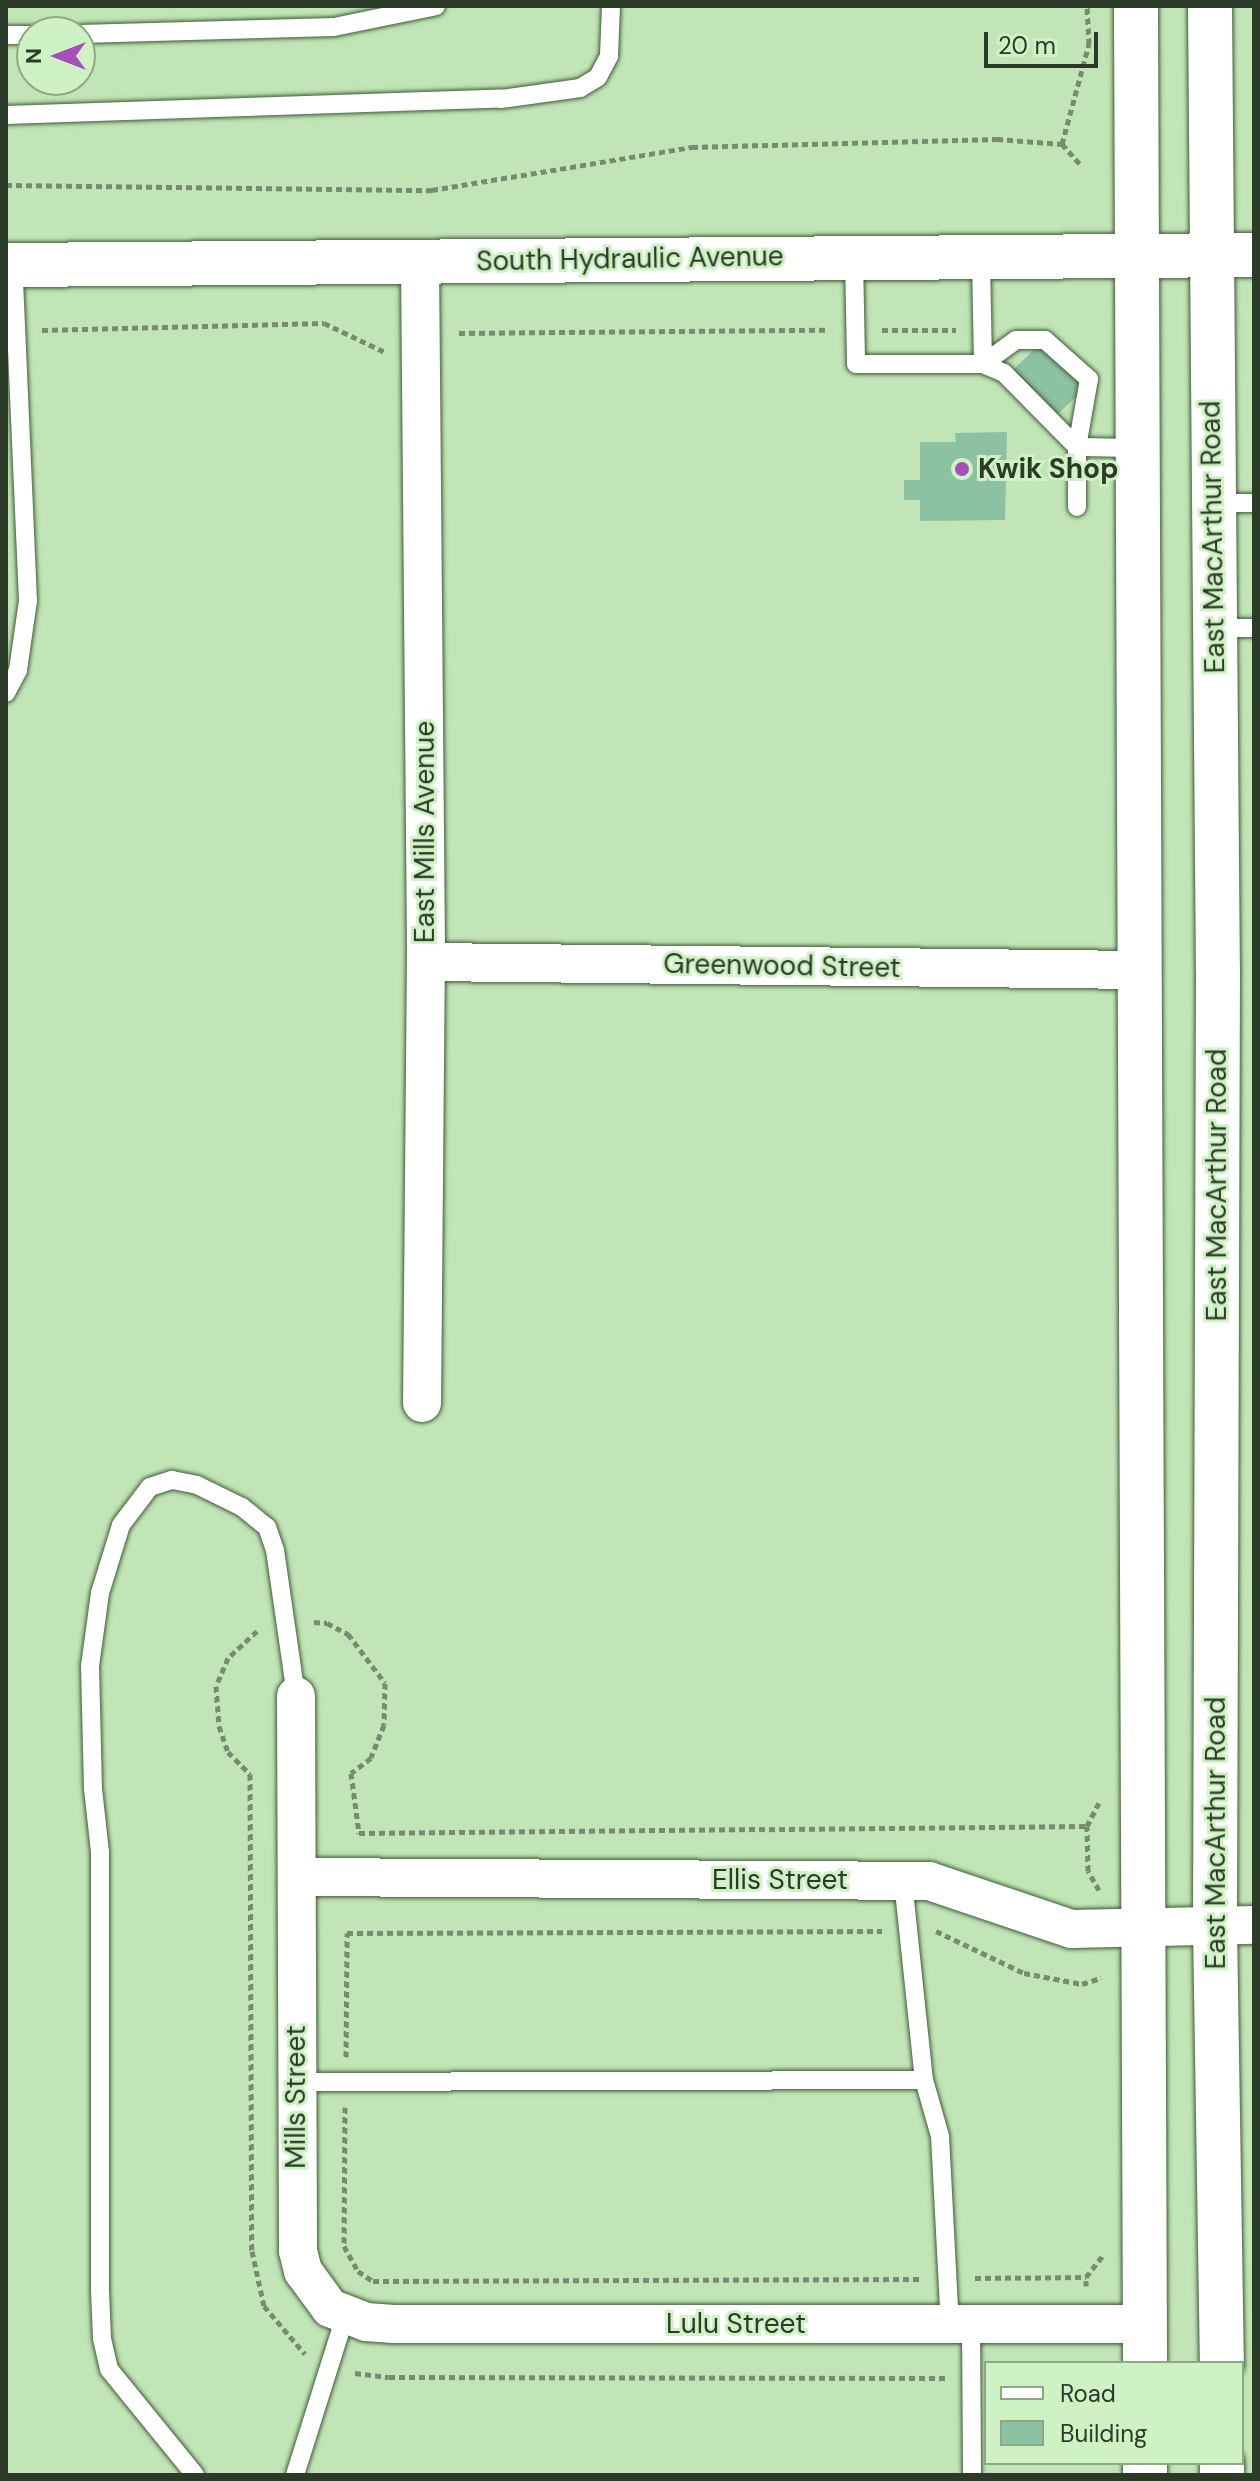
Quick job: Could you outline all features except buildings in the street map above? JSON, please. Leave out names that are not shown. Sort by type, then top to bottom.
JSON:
[{"type":"street","points":[[1136,6],[1145,2344]]},
{"type":"street","name":"East MacArthur Road","points":[[1210,6],[1210,255],[1233,503],[1234,628],[1218,971],[1235,1925],[1222,2361]]},
{"type":"street","name":"South Hydraulic Avenue","points":[[9,264],[1254,255]]},
{"type":"street","name":"East Mills Avenue","points":[[420,261],[426,962],[422,1403]]},
{"type":"street","name":"Greenwood Street","points":[[426,962],[1138,970]]},
{"type":"street","name":"Mills Street","points":[[296,1696],[298,2251],[303,2271],[337,2312]]},
{"type":"street","name":"Ellis Street","points":[[299,1877],[929,1881],[1072,1929],[1235,1925]]},
{"type":"street","name":"Lulu Street","points":[[337,2312],[394,2324],[1087,2324],[1145,2344]]},
{"type":"lane","points":[[96,34],[334,27],[436,6]]},
{"type":"lane","points":[[6,115],[501,99],[580,88],[598,77],[609,56],[611,6]]},
{"type":"lane","points":[[981,256],[983,364]]},
{"type":"lane","points":[[854,257],[856,364],[983,364],[1004,373],[1077,447],[1137,448]]},
{"type":"lane","points":[[6,693],[18,670],[28,601],[17,339],[9,264]]},
{"type":"lane","points":[[983,364],[1016,340],[1045,340],[1089,379],[1077,447],[1077,507]]},
{"type":"lane","points":[[195,2475],[109,2369],[102,2338],[100,1852],[93,1789],[90,1666],[100,1593],[121,1525],[150,1487],[172,1480],[197,1485],[242,1507],[267,1527],[275,1550],[296,1696]]},
{"type":"lane","points":[[903,1881],[924,2080],[940,2136],[960,2324],[971,2378],[972,2475]]},
{"type":"lane","points":[[295,2082],[924,2080]]},
{"type":"lane","points":[[295,2475],[329,2367],[337,2312]]},
{"type":"path","points":[[1062,144],[1089,44],[1087,6]]},
{"type":"path","points":[[6,185],[432,190],[692,147],[997,139],[1062,144],[1081,165]]},
{"type":"path","points":[[17,339],[38,330],[324,323],[387,353]]},
{"type":"path","points":[[459,333],[982,330]]},
{"type":"path","points":[[971,2378],[389,2377],[329,2367],[307,2356],[264,2306],[252,2251],[250,1774],[228,1752],[219,1726],[216,1686],[228,1658],[257,1631],[285,1622],[327,1623],[348,1634],[385,1683],[384,1725],[371,1758],[351,1773],[359,1833],[1087,1826]]},
{"type":"path","points":[[1102,1993],[1101,1892],[1088,1871],[1087,1826],[1106,1788]]},
{"type":"path","points":[[1087,2324],[1086,2277],[1106,2252]]},
{"type":"place","name":"Kwik Shop","points":[[962,469]]}]
